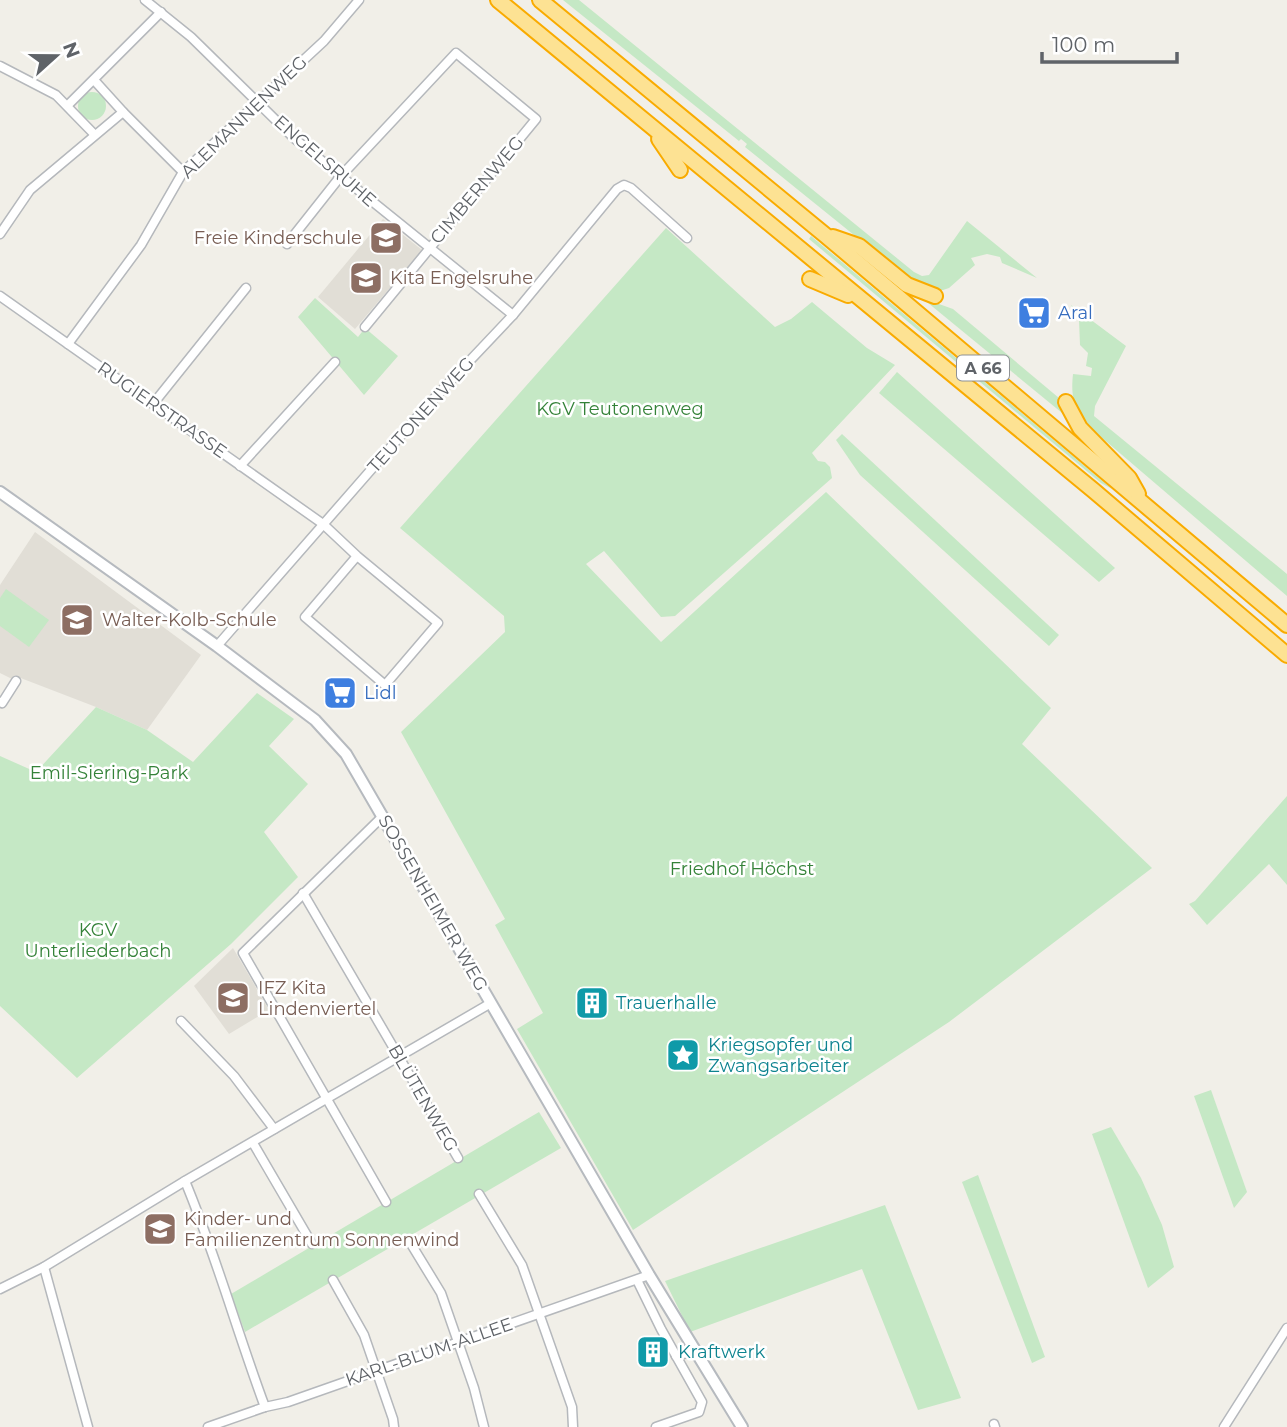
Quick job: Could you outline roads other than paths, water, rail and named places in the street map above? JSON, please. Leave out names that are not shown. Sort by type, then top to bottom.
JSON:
[{"type":"highway","name":"A 66","points":[[498,0],[1093,490],[1287,655]]},
{"type":"highway","name":"A 66","points":[[540,0],[825,235],[1287,625]]},
{"type":"highway","points":[[648,124],[680,170]]},
{"type":"highway","points":[[825,235],[859,246],[907,285],[935,296]]},
{"type":"highway","points":[[810,279],[863,301]]},
{"type":"highway","points":[[1066,402],[1080,428],[1129,478],[1142,501]]},
{"type":"street","name":"ENGELSRUHE","points":[[145,0],[191,37],[295,139],[513,315]]},
{"type":"street","name":"ALEMANNENWEG","points":[[68,344],[141,245],[183,172],[324,41],[359,0]]},
{"type":"street","points":[[68,105],[161,12]]},
{"type":"street","name":"CIMBERNWEG","points":[[340,177],[456,53],[537,119],[365,327]]},
{"type":"street","points":[[0,66],[56,95],[94,134]]},
{"type":"street","points":[[94,80],[183,172]]},
{"type":"street","points":[[0,234],[30,190],[123,112]]},
{"type":"street","points":[[287,244],[340,177]]},
{"type":"street","name":"TEUTONENWEG","points":[[217,646],[425,408],[513,315],[617,189],[624,185],[631,188],[687,238]]},
{"type":"street","points":[[153,404],[246,288]]},
{"type":"street","name":"RUGIERSTRASSE","points":[[0,296],[323,524],[438,623],[385,685],[305,617],[357,556]]},
{"type":"street","points":[[240,466],[335,362]]},
{"type":"street","name":"SOSSENHEIMER WEG","points":[[0,492],[217,646],[315,720],[346,754],[649,1275],[742,1427]]},
{"type":"street","points":[[0,702],[2,703],[16,681]]},
{"type":"street","points":[[382,817],[243,953],[386,1202]]},
{"type":"street","name":"BLÜTENWEG","points":[[303,893],[458,1158]]},
{"type":"street","points":[[0,1289],[44,1267],[491,1003]]},
{"type":"street","points":[[181,1021],[234,1076],[274,1129]]},
{"type":"street","points":[[253,1143],[312,1244]]},
{"type":"street","points":[[186,1181],[265,1407]]},
{"type":"street","points":[[479,1194],[522,1265],[572,1407],[573,1427]]},
{"type":"street","points":[[408,1239],[441,1293],[484,1427]]},
{"type":"street","points":[[44,1267],[88,1427]]},
{"type":"street","name":"KARL-BLUM-ALLEE","points":[[208,1427],[288,1402],[649,1275]]},
{"type":"street","points":[[333,1280],[364,1335],[394,1427]]},
{"type":"street","points":[[637,1280],[702,1402],[699,1412],[656,1427]]},
{"type":"street","points":[[1227,1423],[1287,1328]]},
{"type":"street","points":[[676,1356],[695,1350]]},
{"type":"place","name":"Freie Kinderschule","points":[[386,238]]},
{"type":"place","name":"Kita Engelsruhe","points":[[366,278]]},
{"type":"place","name":"Aral","points":[[1034,313]]},
{"type":"place","name":"Walter-Kolb-Schule","points":[[77,620]]},
{"type":"place","name":"Lidl","points":[[340,693]]},
{"type":"place","name":"IFZ Kita Lindenviertel","points":[[233,998]]},
{"type":"place","name":"Trauerhalle","points":[[592,1003]]},
{"type":"place","name":"Kriegsopfer und Zwangsarbeiter","points":[[683,1055]]},
{"type":"place","name":"Kinder- und Familienzentrum Sonnenwind","points":[[160,1229]]},
{"type":"place","name":"Kraftwerk","points":[[653,1352]]},
{"type":"park label","name":"KGV Teutonenweg","points":[[620,409]]},
{"type":"park label","name":"Emil-Siering-Park","points":[[109,773]]},
{"type":"park label","name":"Friedhof Höchst","points":[[742,869]]},
{"type":"park label","name":"KGV Unterliederbach","points":[[98,940]]}]
